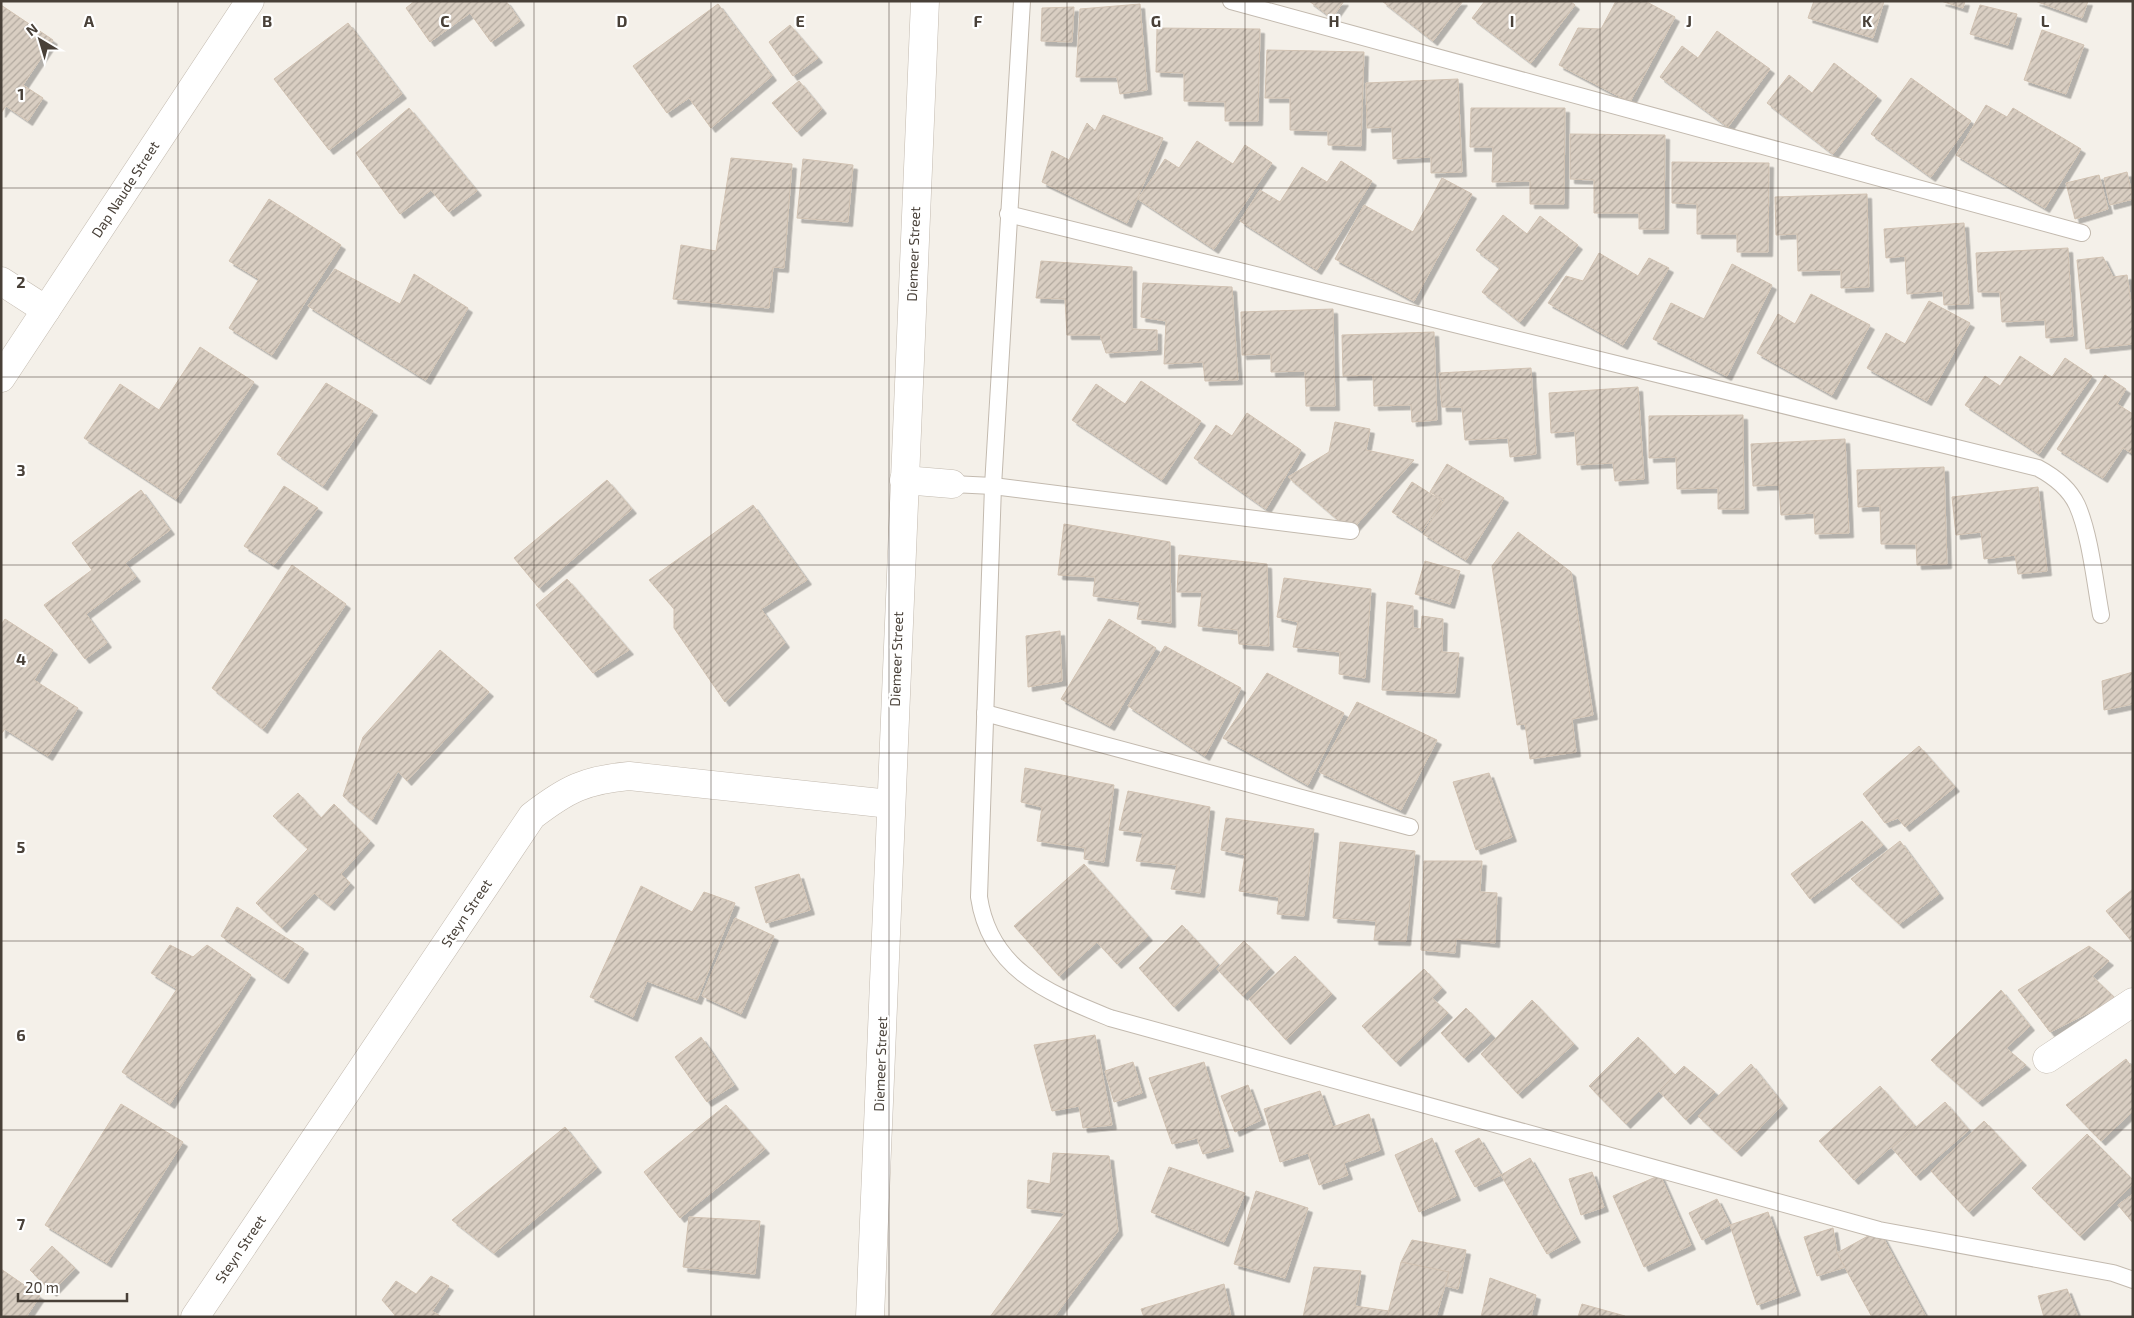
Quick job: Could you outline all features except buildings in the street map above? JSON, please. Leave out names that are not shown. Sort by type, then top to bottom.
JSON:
[{"type":"street","name":"Dap Naude Street","points":[[1,378],[250,1]]},
{"type":"street","name":"Diemeer Street","points":[[870,1317],[925,1]]},
{"type":"street","points":[[1,281],[46,310]]},
{"type":"street","points":[[904,480],[952,484]]},
{"type":"street","name":"Steyn Street","points":[[195,1317],[532,816],[560,794],[598,779],[629,776],[890,804]]},
{"type":"street","points":[[2047,1059],[2133,1002]]},
{"type":"lane","points":[[1022,1],[993,486],[979,897],[982,917],[994,942],[1008,961],[1032,982],[1054,995],[1110,1018],[1879,1230],[2113,1273],[2133,1280]]},
{"type":"lane","points":[[1232,1],[2082,233]]},
{"type":"lane","points":[[1008,214],[2038,468],[2059,482],[2077,504],[2101,615]]},
{"type":"lane","points":[[952,484],[993,486],[1351,532]]},
{"type":"lane","points":[[985,713],[1410,827]]}]
